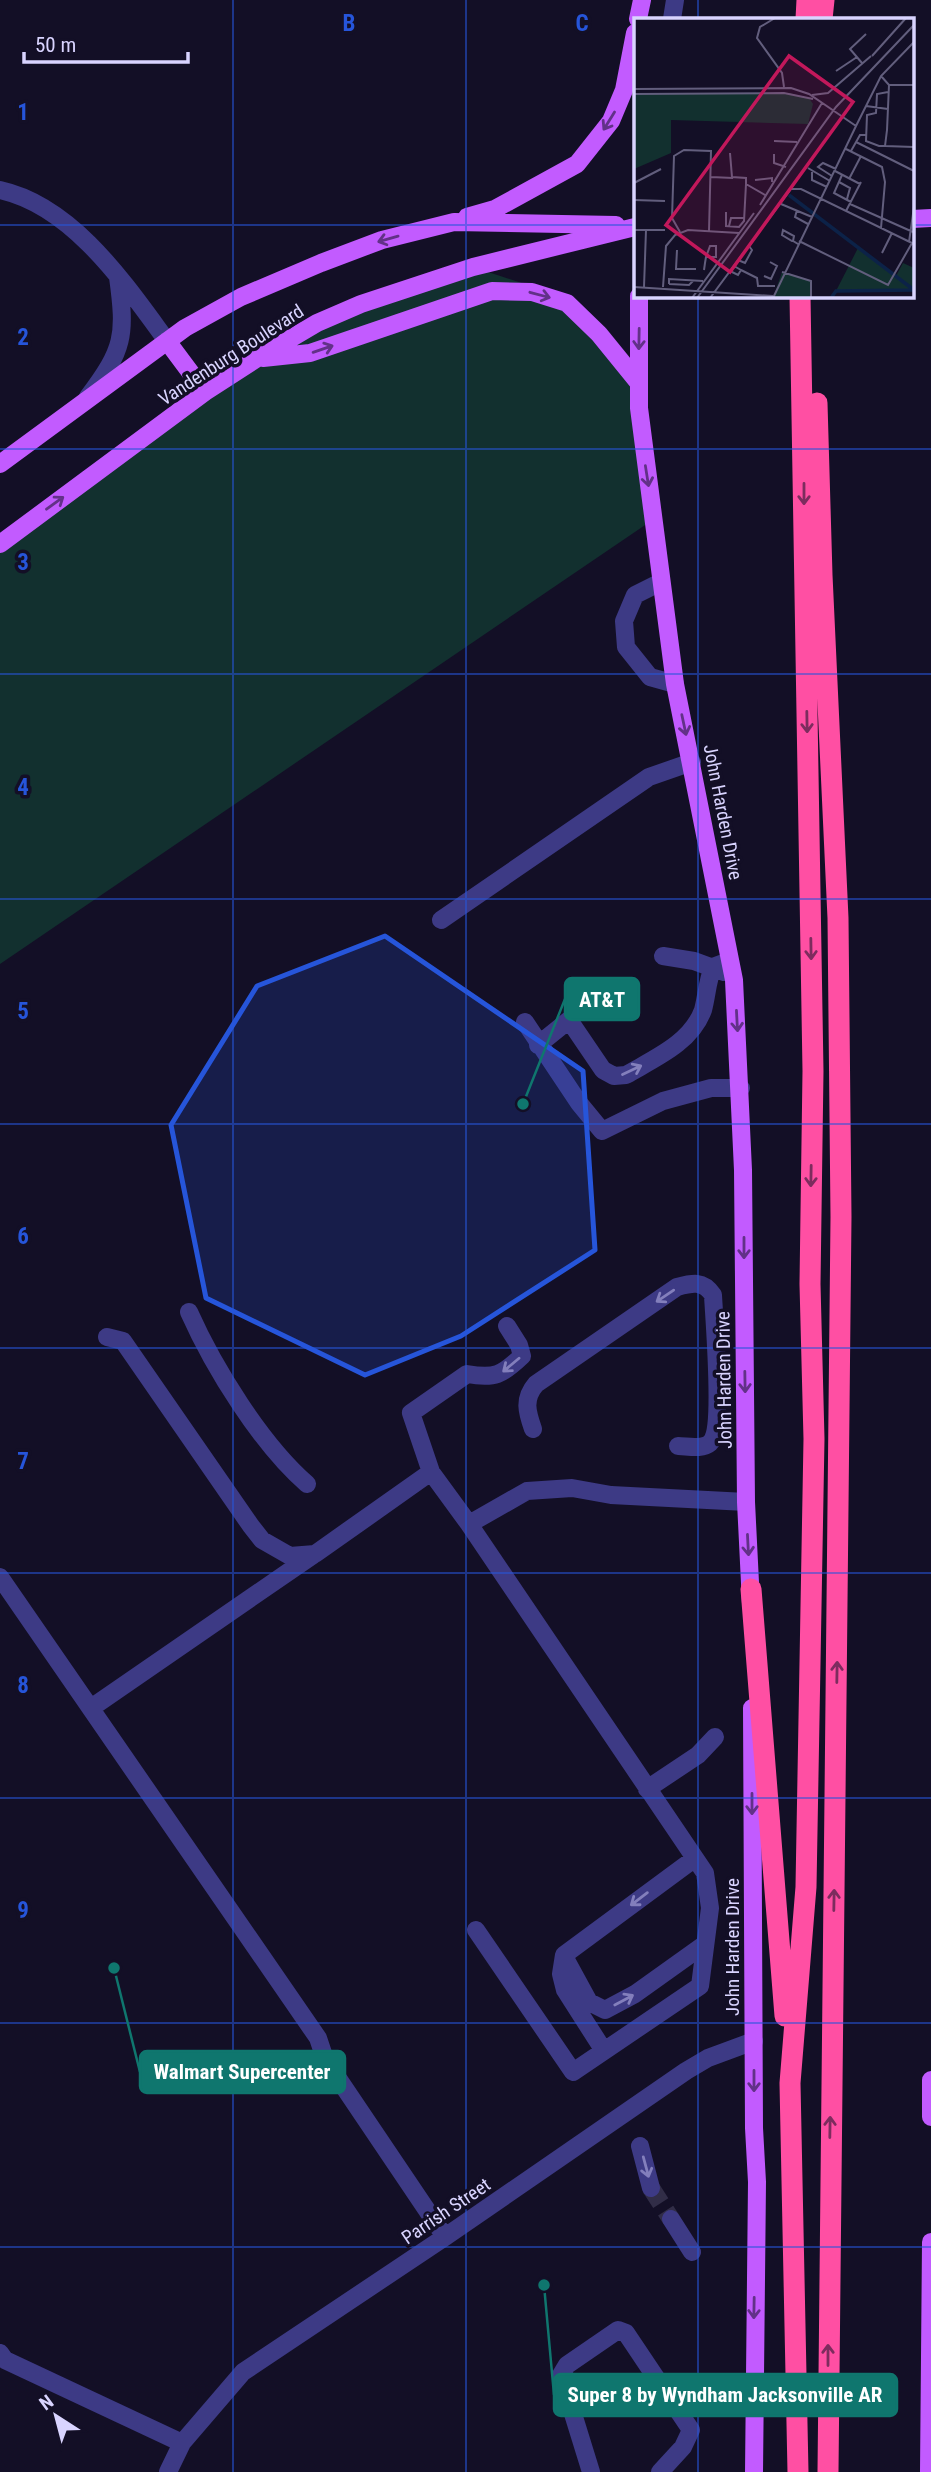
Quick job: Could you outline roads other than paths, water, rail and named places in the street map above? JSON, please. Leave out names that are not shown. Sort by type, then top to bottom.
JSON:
[{"type":"highway","points":[[806,18],[807,0]]},
{"type":"highway","points":[[822,18],[824,0]]},
{"type":"highway","points":[[800,298],[822,575],[838,918],[841,1204],[828,2472]]},
{"type":"highway","points":[[790,2083],[806,1886],[814,1439],[810,1284],[813,1071],[810,401],[815,298]]},
{"type":"highway","points":[[751,1589],[790,2083],[798,2472]]},
{"type":"main road","points":[[638,18],[642,0]]},
{"type":"main road","points":[[454,222],[495,209],[577,164],[611,121],[624,90],[634,38]]},
{"type":"main road","name":"Vandenburg Boulevard","points":[[0,464],[185,328],[241,297],[382,240],[454,222],[634,226]]},
{"type":"main road","name":"Vandenburg Boulevard","points":[[0,544],[205,393],[317,323],[361,304],[473,267],[634,226]]},
{"type":"main road","points":[[256,359],[310,354],[492,292],[532,292],[567,303],[599,334],[638,382]]},
{"type":"main road","name":"John Harden Drive","points":[[639,298],[638,382],[645,465],[675,684],[692,762],[721,964],[734,980],[741,1088],[746,1502],[751,1589],[754,2128],[757,2182],[754,2472]]},
{"type":"main road","points":[[167,341],[205,393]]},
{"type":"main road","points":[[931,2080],[931,2117]]},
{"type":"main road","points":[[930,2470],[931,2242]]},
{"type":"street","points":[[672,18],[676,0]]},
{"type":"street","points":[[0,190],[52,211],[82,238],[118,277],[167,341]]},
{"type":"street","points":[[85,401],[106,373],[122,341],[123,308],[118,277]]},
{"type":"street","points":[[662,582],[635,595],[624,621],[626,647],[650,677],[675,684]]},
{"type":"street","points":[[441,920],[649,776],[692,762]]},
{"type":"street","points":[[663,956],[721,964]]},
{"type":"street","points":[[538,1045],[569,1020],[603,1070],[614,1076],[626,1075],[688,1036],[696,1026],[703,1007],[706,983],[721,964]]},
{"type":"street","points":[[525,1022],[579,1104],[602,1131],[663,1101],[711,1088],[741,1088]]},
{"type":"street","points":[[533,1429],[526,1401],[529,1391],[536,1384],[677,1287],[692,1283],[702,1284],[713,1295],[716,1432],[710,1443],[700,1447],[678,1446]]},
{"type":"street","points":[[189,1312],[206,1350],[252,1419],[284,1464],[307,1484]]},
{"type":"street","points":[[476,1930],[573,2072],[701,1986],[710,1900],[705,1873],[431,1472],[411,1413],[467,1374],[488,1377],[505,1371],[522,1356],[519,1345],[507,1326]]},
{"type":"street","points":[[107,1337],[123,1341],[262,1540],[290,1556],[315,1554]]},
{"type":"street","points":[[91,1708],[431,1472]]},
{"type":"street","points":[[469,1524],[527,1491],[572,1489],[611,1495],[746,1502]]},
{"type":"street","points":[[0,1577],[318,2038],[325,2059],[445,2237]]},
{"type":"street","points":[[647,1788],[698,1755],[715,1737]]},
{"type":"street","points":[[604,2051],[565,1990],[561,1974],[564,1955],[694,1859]]},
{"type":"street","points":[[564,1955],[589,2002],[605,2010],[635,1994],[705,1944]]},
{"type":"street","name":"Parrish Street","points":[[168,2472],[182,2443],[243,2372],[686,2071],[708,2058],[754,2041]]},
{"type":"street","points":[[640,2146],[652,2188]]},
{"type":"street","points":[[671,2218],[692,2252]]},
{"type":"street","points":[[591,2472],[561,2375],[567,2365],[618,2330],[626,2333],[691,2430],[683,2447],[660,2472]]},
{"type":"street","points":[[0,2353],[5,2360],[182,2443]]},
{"type":"tunnel","points":[[651,2188],[671,2219]]},
{"type":"place","name":"AT&T","points":[[523,1104]]},
{"type":"place","name":"Walmart Supercenter","points":[[114,1968]]},
{"type":"place","name":"Super 8 by Wyndham Jacksonville AR","points":[[544,2285]]}]
